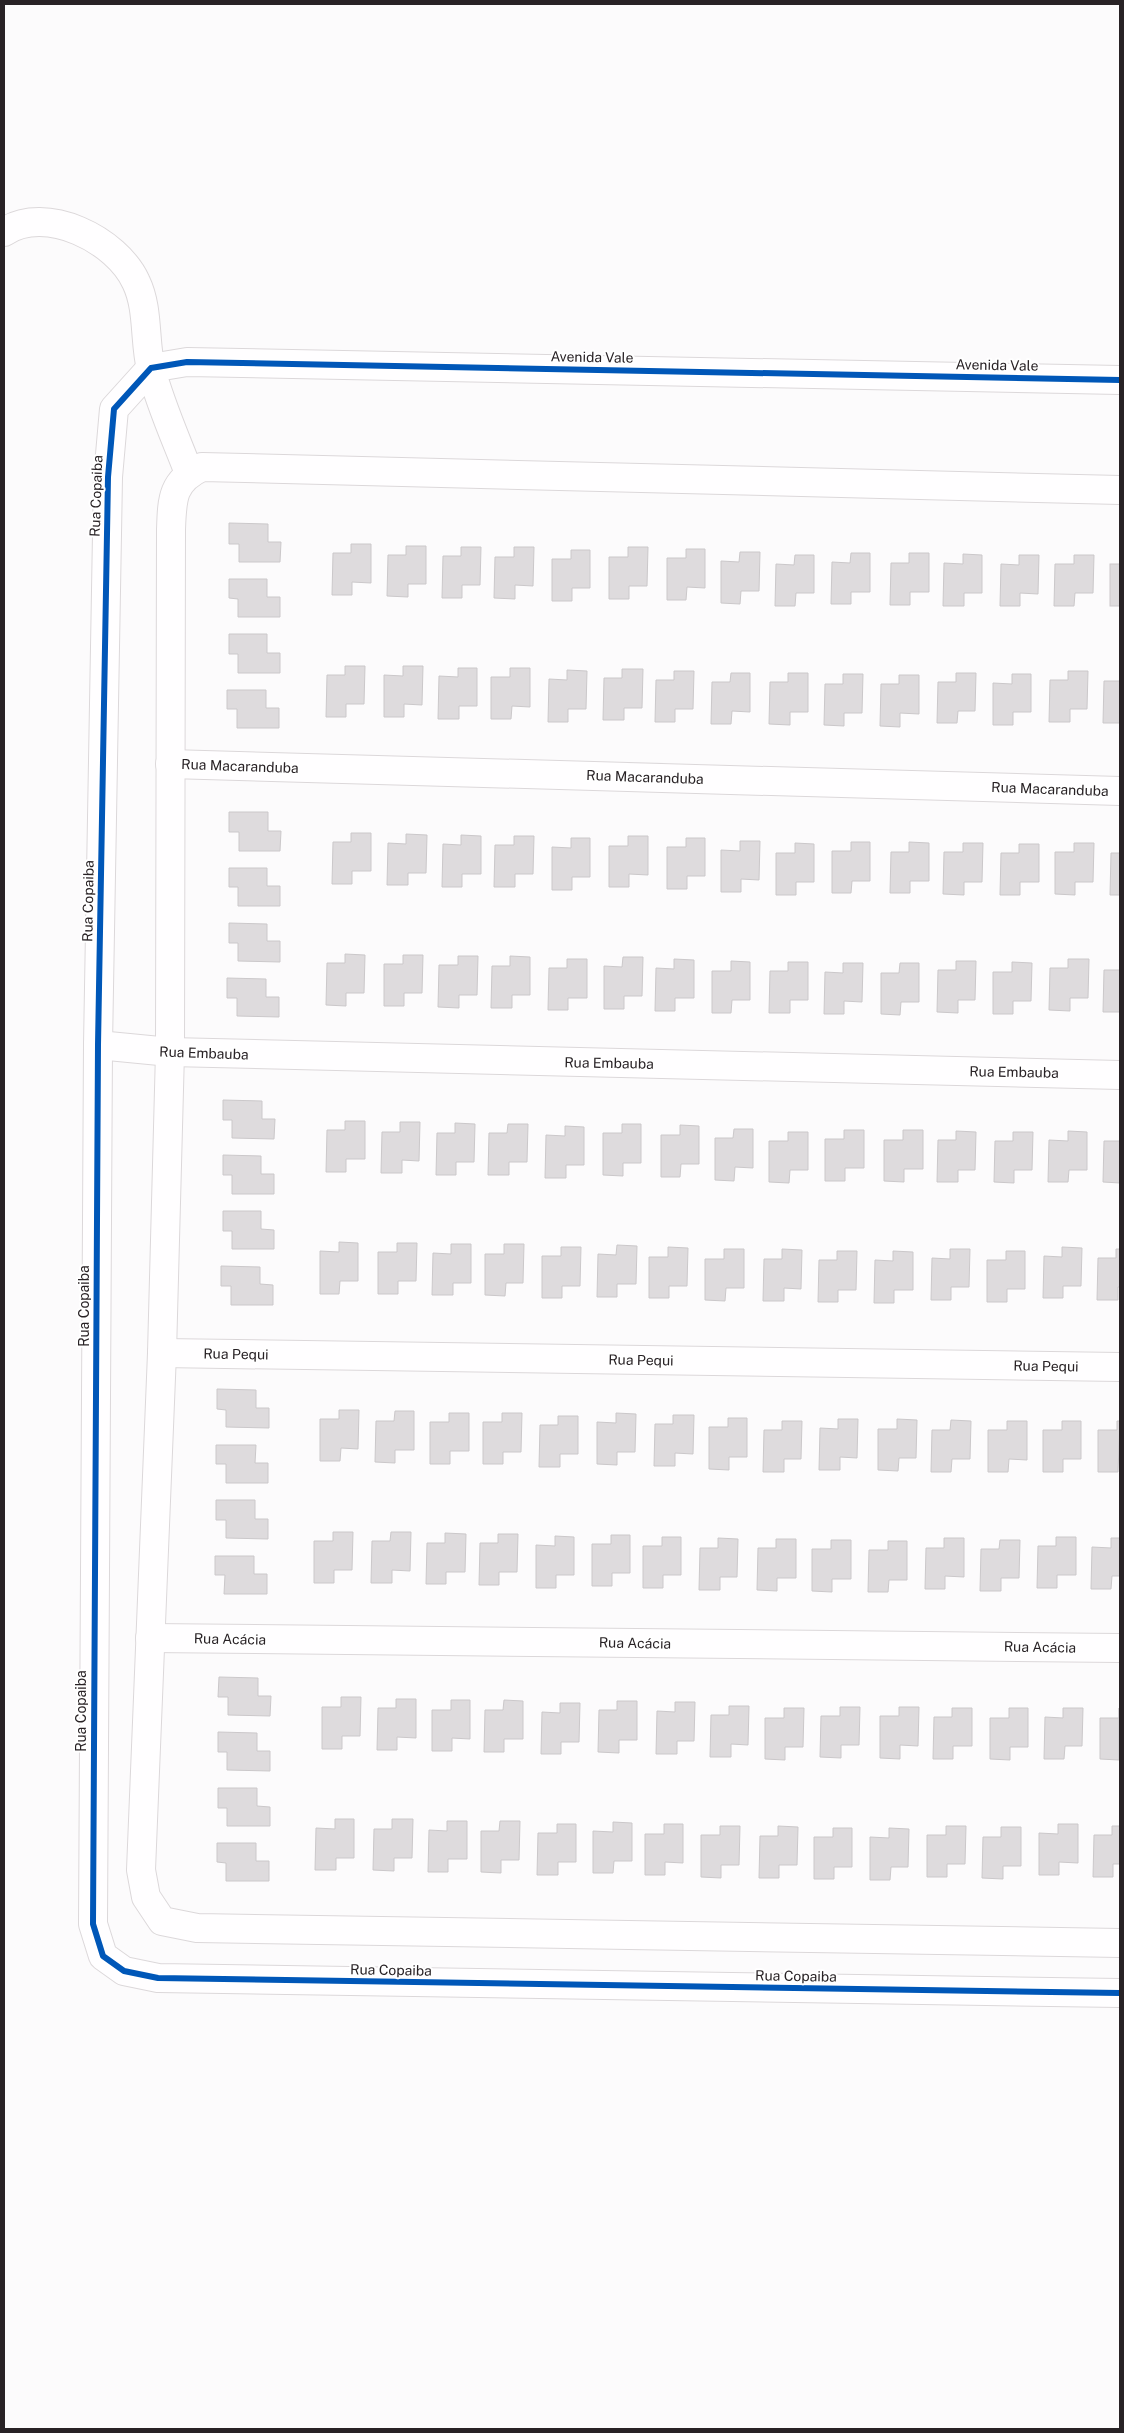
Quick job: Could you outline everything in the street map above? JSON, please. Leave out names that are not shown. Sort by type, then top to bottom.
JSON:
[{"type":"street","points":[[4,232],[12,226],[34,223],[63,225],[90,235],[117,256],[136,282],[145,318],[151,368],[189,473]]},
{"type":"street","name":"Avenida Vale","points":[[151,368],[187,362],[1120,380]]},
{"type":"street","name":"Rua Copaiba","points":[[151,368],[114,409],[110,442],[98,1045],[93,1924],[103,1956],[124,1971],[158,1978],[1120,1993]]},
{"type":"street","points":[[1120,490],[202,467],[189,473],[178,484],[172,504],[170,1052],[162,1353],[141,1870],[146,1897],[162,1921],[197,1928],[1120,1943]]},
{"type":"street","name":"Rua Macaranduba","points":[[170,764],[1120,791]]},
{"type":"street","name":"Rua Embauba","points":[[98,1045],[170,1052],[1120,1075]]},
{"type":"street","name":"Rua Pequi","points":[[162,1353],[1120,1367]]},
{"type":"street","name":"Rua Acácia","points":[[150,1638],[1120,1648]]},
{"type":"building","points":[[229,523],[268,524],[268,542],[281,542],[280,562],[239,562],[239,544],[229,544]]},
{"type":"building","points":[[351,544],[371,544],[371,583],[352,582],[352,595],[332,595],[333,553],[351,553]]},
{"type":"building","points":[[406,546],[426,546],[426,584],[408,584],[408,597],[387,596],[388,555],[406,555]]},
{"type":"building","points":[[461,547],[481,547],[480,585],[462,585],[462,598],[442,598],[443,556],[461,556]]},
{"type":"building","points":[[514,547],[534,547],[533,586],[515,585],[515,599],[494,598],[495,557],[514,557]]},
{"type":"building","points":[[628,547],[648,547],[647,586],[629,586],[629,599],[609,599],[609,557],[628,557]]},
{"type":"building","points":[[686,549],[705,549],[705,588],[687,587],[686,600],[667,600],[667,558],[686,558]]},
{"type":"building","points":[[571,550],[590,550],[590,588],[572,588],[572,601],[552,601],[552,559],[571,559]]},
{"type":"building","points":[[740,552],[760,552],[759,591],[741,591],[740,604],[721,603],[721,561],[739,562]]},
{"type":"building","points":[[851,553],[870,553],[870,592],[851,592],[851,604],[831,604],[832,562],[850,563]]},
{"type":"building","points":[[909,553],[929,553],[929,592],[910,592],[910,605],[890,605],[891,563],[909,563]]},
{"type":"building","points":[[963,554],[982,555],[982,593],[964,593],[964,606],[943,606],[944,563],[963,564]]},
{"type":"building","points":[[795,555],[814,555],[814,593],[796,593],[795,606],[775,606],[776,564],[794,565]]},
{"type":"building","points":[[1019,555],[1039,555],[1038,594],[1020,593],[1020,606],[1000,606],[1001,564],[1019,565]]},
{"type":"building","points":[[1074,555],[1094,555],[1093,593],[1075,593],[1074,606],[1054,606],[1055,564],[1074,564]]},
{"type":"building","points":[[1110,564],[1120,564],[1120,606],[1110,606]]},
{"type":"building","points":[[229,579],[267,579],[267,597],[280,597],[280,617],[238,617],[238,599],[229,598]]},
{"type":"building","points":[[229,634],[267,634],[267,653],[280,653],[280,673],[238,673],[238,654],[229,654]]},
{"type":"building","points":[[345,666],[365,666],[364,704],[346,704],[346,717],[326,717],[327,675],[345,675]]},
{"type":"building","points":[[403,666],[423,666],[422,705],[404,704],[404,717],[384,717],[384,675],[403,676]]},
{"type":"building","points":[[458,668],[477,668],[477,706],[459,706],[459,719],[438,719],[439,676],[458,677]]},
{"type":"building","points":[[510,668],[530,668],[530,707],[512,706],[511,719],[491,719],[491,677],[510,677]]},
{"type":"building","points":[[622,669],[643,669],[642,708],[624,708],[624,720],[603,720],[604,678],[622,678]]},
{"type":"building","points":[[567,670],[587,671],[586,709],[568,709],[568,722],[548,722],[549,679],[567,680]]},
{"type":"building","points":[[674,671],[694,671],[693,709],[675,709],[675,722],[655,722],[656,680],[674,680]]},
{"type":"building","points":[[1068,671],[1088,671],[1087,709],[1070,709],[1070,722],[1049,722],[1050,680],[1068,680]]},
{"type":"building","points":[[731,673],[750,673],[750,712],[732,711],[731,724],[711,724],[712,682],[730,682]]},
{"type":"building","points":[[788,673],[808,673],[808,712],[790,712],[790,725],[769,724],[770,682],[788,682]]},
{"type":"building","points":[[956,673],[976,673],[975,711],[958,711],[957,723],[937,723],[938,682],[956,682]]},
{"type":"building","points":[[843,674],[863,674],[862,713],[844,713],[844,726],[824,725],[825,684],[843,684]]},
{"type":"building","points":[[1012,674],[1031,674],[1031,712],[1013,712],[1013,725],[993,725],[993,683],[1012,684]]},
{"type":"building","points":[[899,675],[919,675],[919,714],[900,713],[900,727],[880,726],[881,684],[899,684]]},
{"type":"building","points":[[1104,681],[1120,681],[1120,723],[1103,723]]},
{"type":"building","points":[[227,690],[266,690],[266,708],[279,708],[279,728],[237,728],[237,709],[227,709]]},
{"type":"building","points":[[229,812],[268,812],[268,831],[281,831],[280,851],[239,851],[239,832],[229,832]]},
{"type":"building","points":[[351,833],[371,833],[371,871],[352,871],[352,884],[332,884],[333,842],[351,842]]},
{"type":"building","points":[[406,834],[427,835],[426,873],[408,873],[408,885],[387,885],[388,843],[406,844]]},
{"type":"building","points":[[461,835],[481,836],[481,874],[462,874],[462,887],[442,887],[443,844],[461,845]]},
{"type":"building","points":[[514,836],[534,836],[533,874],[515,874],[515,887],[494,887],[495,845],[514,845]]},
{"type":"building","points":[[628,836],[648,836],[648,875],[629,874],[629,887],[609,887],[609,846],[628,846]]},
{"type":"building","points":[[571,838],[590,838],[590,877],[572,877],[572,890],[552,890],[552,847],[571,848]]},
{"type":"building","points":[[686,838],[705,838],[705,876],[687,876],[687,889],[667,889],[667,847],[686,847]]},
{"type":"building","points":[[740,841],[760,841],[759,880],[741,879],[741,892],[721,892],[721,850],[740,851]]},
{"type":"building","points":[[851,842],[870,842],[870,881],[852,881],[851,893],[832,893],[832,851],[851,851]]},
{"type":"building","points":[[909,842],[929,843],[929,881],[910,881],[910,893],[890,893],[891,852],[909,852]]},
{"type":"building","points":[[795,843],[814,844],[814,882],[796,882],[796,895],[776,895],[776,853],[795,853]]},
{"type":"building","points":[[963,843],[983,843],[982,882],[964,882],[964,895],[943,894],[944,852],[963,852]]},
{"type":"building","points":[[1074,843],[1094,843],[1093,882],[1075,882],[1075,895],[1055,894],[1055,852],[1074,852]]},
{"type":"building","points":[[1019,844],[1039,844],[1039,882],[1020,882],[1020,895],[1000,895],[1001,853],[1019,853]]},
{"type":"building","points":[[1111,853],[1120,853],[1120,895],[1110,895]]},
{"type":"building","points":[[229,868],[267,868],[267,886],[280,886],[280,906],[238,906],[238,887],[229,887]]},
{"type":"building","points":[[229,923],[267,924],[267,941],[280,941],[280,962],[238,961],[238,943],[229,943]]},
{"type":"building","points":[[345,954],[365,955],[364,993],[346,993],[346,1006],[326,1005],[327,963],[345,963]]},
{"type":"building","points":[[403,955],[423,955],[422,993],[404,993],[404,1006],[384,1006],[384,964],[403,964]]},
{"type":"building","points":[[458,956],[478,956],[477,995],[459,995],[459,1008],[438,1007],[439,965],[458,965]]},
{"type":"building","points":[[510,956],[530,957],[530,995],[512,995],[512,1008],[491,1008],[492,966],[510,966]]},
{"type":"building","points":[[623,957],[643,957],[642,996],[624,996],[624,1009],[604,1009],[604,966],[622,967]]},
{"type":"building","points":[[567,959],[587,959],[587,998],[568,998],[568,1010],[548,1010],[549,968],[567,968]]},
{"type":"building","points":[[674,959],[694,960],[694,998],[675,998],[675,1011],[655,1011],[656,968],[674,969]]},
{"type":"building","points":[[1068,959],[1089,959],[1088,998],[1070,998],[1070,1011],[1049,1010],[1050,968],[1068,968]]},
{"type":"building","points":[[731,961],[750,962],[750,1000],[732,1000],[731,1013],[712,1013],[712,971],[731,971]]},
{"type":"building","points":[[956,961],[976,961],[975,1000],[958,1000],[958,1013],[937,1012],[938,970],[956,970]]},
{"type":"building","points":[[788,962],[808,962],[808,1000],[790,1000],[790,1013],[769,1013],[770,971],[788,971]]},
{"type":"building","points":[[1012,962],[1032,963],[1031,1001],[1013,1001],[1013,1014],[993,1014],[993,972],[1012,972]]},
{"type":"building","points":[[843,963],[863,963],[862,1002],[844,1001],[844,1014],[824,1014],[825,972],[843,973]]},
{"type":"building","points":[[900,963],[919,963],[919,1002],[901,1002],[900,1015],[881,1014],[881,973],[899,973]]},
{"type":"building","points":[[1104,970],[1120,970],[1120,1012],[1103,1012]]},
{"type":"building","points":[[227,978],[266,979],[266,997],[279,997],[279,1017],[237,1016],[237,998],[227,998]]},
{"type":"building","points":[[223,1100],[262,1101],[262,1119],[275,1119],[274,1139],[232,1138],[232,1120],[223,1120]]},
{"type":"building","points":[[345,1121],[365,1121],[365,1159],[346,1159],[346,1172],[326,1172],[327,1130],[345,1130]]},
{"type":"building","points":[[400,1122],[420,1122],[419,1161],[402,1160],[402,1173],[381,1173],[382,1132],[400,1132]]},
{"type":"building","points":[[455,1123],[475,1124],[474,1162],[456,1162],[456,1175],[436,1175],[437,1133],[455,1133]]},
{"type":"building","points":[[508,1124],[528,1124],[527,1162],[509,1162],[509,1175],[488,1175],[489,1133],[507,1133]]},
{"type":"building","points":[[622,1124],[641,1124],[641,1163],[623,1163],[623,1176],[603,1175],[603,1133],[622,1133]]},
{"type":"building","points":[[680,1125],[699,1126],[699,1164],[681,1164],[680,1177],[661,1177],[661,1135],[680,1135]]},
{"type":"building","points":[[565,1126],[584,1127],[584,1165],[566,1165],[566,1178],[545,1178],[546,1135],[565,1136]]},
{"type":"building","points":[[734,1129],[753,1129],[753,1168],[735,1167],[734,1181],[715,1180],[715,1138],[733,1138]]},
{"type":"building","points":[[844,1130],[864,1130],[864,1168],[845,1168],[845,1181],[825,1181],[825,1139],[844,1139]]},
{"type":"building","points":[[903,1130],[923,1130],[923,1169],[904,1169],[904,1182],[884,1181],[884,1140],[903,1140]]},
{"type":"building","points":[[956,1131],[976,1132],[975,1170],[958,1170],[958,1182],[937,1182],[938,1140],[956,1140]]},
{"type":"building","points":[[1068,1131],[1087,1132],[1087,1170],[1069,1170],[1068,1182],[1048,1182],[1049,1140],[1068,1141]]},
{"type":"building","points":[[788,1132],[808,1132],[808,1170],[790,1170],[789,1183],[769,1182],[769,1141],[788,1141]]},
{"type":"building","points":[[1013,1132],[1033,1132],[1032,1170],[1014,1170],[1014,1183],[994,1182],[995,1141],[1013,1141]]},
{"type":"building","points":[[1104,1141],[1120,1141],[1120,1183],[1103,1182]]},
{"type":"building","points":[[223,1155],[261,1156],[261,1174],[274,1174],[274,1194],[232,1194],[232,1175],[223,1175]]},
{"type":"building","points":[[223,1211],[261,1211],[261,1229],[274,1230],[274,1249],[232,1249],[232,1231],[223,1231]]},
{"type":"building","points":[[339,1242],[358,1243],[358,1281],[340,1281],[339,1294],[320,1294],[320,1251],[339,1252]]},
{"type":"building","points":[[397,1243],[417,1243],[416,1281],[398,1281],[398,1294],[378,1294],[378,1252],[397,1252]]},
{"type":"building","points":[[451,1244],[471,1244],[471,1283],[453,1283],[453,1295],[432,1295],[433,1253],[451,1254]]},
{"type":"building","points":[[504,1244],[524,1244],[523,1283],[506,1283],[505,1296],[485,1295],[485,1254],[504,1254]]},
{"type":"building","points":[[617,1245],[637,1246],[636,1284],[617,1284],[617,1297],[597,1297],[598,1254],[616,1255]]},
{"type":"building","points":[[561,1247],[581,1247],[580,1286],[562,1286],[562,1298],[542,1298],[542,1256],[561,1256]]},
{"type":"building","points":[[668,1247],[688,1248],[687,1286],[669,1286],[669,1298],[649,1298],[649,1257],[668,1257]]},
{"type":"building","points":[[1062,1247],[1082,1248],[1081,1286],[1063,1286],[1063,1298],[1043,1298],[1044,1256],[1062,1257]]},
{"type":"building","points":[[724,1249],[744,1249],[744,1288],[726,1288],[725,1301],[705,1300],[705,1259],[724,1259]]},
{"type":"building","points":[[782,1249],[802,1250],[801,1289],[784,1288],[784,1301],[763,1301],[764,1259],[782,1259]]},
{"type":"building","points":[[950,1249],[970,1249],[969,1287],[951,1287],[951,1300],[931,1300],[932,1258],[950,1259]]},
{"type":"building","points":[[1116,1249],[1120,1249],[1118,1300],[1097,1300],[1098,1258],[1116,1258]]},
{"type":"building","points":[[837,1251],[857,1251],[856,1290],[838,1290],[838,1302],[818,1302],[819,1260],[837,1260]]},
{"type":"building","points":[[893,1251],[913,1252],[913,1290],[894,1290],[894,1303],[874,1303],[875,1260],[893,1261]]},
{"type":"building","points":[[1006,1251],[1025,1251],[1025,1289],[1007,1289],[1007,1302],[987,1302],[987,1260],[1006,1260]]},
{"type":"building","points":[[221,1266],[260,1267],[260,1284],[273,1285],[273,1305],[231,1305],[231,1286],[221,1286]]},
{"type":"building","points":[[217,1389],[256,1390],[256,1408],[269,1408],[269,1428],[226,1427],[226,1410],[217,1409]]},
{"type":"building","points":[[339,1410],[359,1410],[358,1449],[341,1448],[340,1461],[320,1461],[320,1419],[339,1419]]},
{"type":"building","points":[[395,1411],[414,1411],[414,1450],[395,1450],[395,1463],[375,1462],[376,1421],[394,1421]]},
{"type":"building","points":[[449,1413],[469,1413],[469,1451],[450,1451],[450,1464],[430,1464],[430,1422],[449,1422]]},
{"type":"building","points":[[502,1413],[522,1413],[521,1452],[503,1452],[503,1464],[483,1464],[483,1422],[502,1422]]},
{"type":"building","points":[[616,1413],[636,1414],[635,1452],[617,1452],[617,1465],[597,1464],[597,1422],[616,1423]]},
{"type":"building","points":[[673,1415],[694,1415],[693,1454],[675,1453],[675,1466],[654,1466],[655,1424],[673,1424]]},
{"type":"building","points":[[558,1416],[578,1416],[578,1454],[560,1454],[560,1467],[539,1467],[540,1425],[558,1425]]},
{"type":"building","points":[[728,1418],[747,1418],[747,1457],[729,1457],[729,1470],[709,1469],[709,1427],[728,1427]]},
{"type":"building","points":[[838,1419],[858,1419],[857,1458],[840,1457],[840,1470],[819,1470],[820,1428],[838,1429]]},
{"type":"building","points":[[897,1419],[917,1420],[916,1458],[899,1458],[898,1471],[878,1470],[878,1429],[897,1429]]},
{"type":"building","points":[[951,1420],[971,1421],[970,1459],[952,1459],[951,1472],[931,1472],[932,1430],[950,1430]]},
{"type":"building","points":[[782,1421],[802,1421],[801,1459],[784,1459],[784,1472],[763,1472],[764,1430],[782,1430]]},
{"type":"building","points":[[1007,1421],[1027,1421],[1027,1460],[1009,1459],[1008,1472],[988,1472],[988,1430],[1007,1430]]},
{"type":"building","points":[[1062,1421],[1081,1421],[1081,1459],[1063,1459],[1063,1472],[1043,1472],[1043,1430],[1062,1430]]},
{"type":"building","points":[[1117,1421],[1120,1421],[1118,1472],[1098,1472],[1098,1430],[1117,1430]]},
{"type":"building","points":[[216,1445],[256,1445],[255,1463],[268,1463],[268,1483],[226,1483],[226,1464],[216,1464]]},
{"type":"building","points":[[216,1500],[255,1500],[255,1519],[268,1519],[268,1539],[226,1538],[226,1520],[216,1520]]},
{"type":"building","points":[[333,1532],[353,1532],[352,1570],[334,1570],[334,1583],[314,1583],[314,1541],[333,1541]]},
{"type":"building","points":[[391,1532],[411,1532],[410,1571],[392,1570],[392,1583],[371,1583],[372,1541],[390,1541]]},
{"type":"building","points":[[445,1533],[466,1534],[465,1572],[446,1572],[446,1584],[426,1584],[427,1543],[445,1543]]},
{"type":"building","points":[[498,1534],[518,1534],[517,1572],[499,1572],[499,1585],[479,1585],[480,1543],[498,1543]]},
{"type":"building","points":[[611,1535],[630,1535],[630,1573],[612,1573],[612,1586],[592,1586],[592,1544],[611,1544]]},
{"type":"building","points":[[555,1536],[574,1537],[574,1575],[556,1575],[556,1588],[536,1588],[536,1545],[555,1546]]},
{"type":"building","points":[[662,1537],[681,1537],[681,1575],[663,1575],[663,1588],[643,1588],[643,1546],[662,1546]]},
{"type":"building","points":[[1056,1537],[1076,1537],[1076,1575],[1057,1575],[1057,1588],[1037,1588],[1038,1546],[1056,1546]]},
{"type":"building","points":[[718,1538],[738,1539],[737,1577],[720,1577],[720,1590],[699,1590],[700,1548],[718,1548]]},
{"type":"building","points":[[944,1538],[964,1538],[964,1577],[945,1576],[945,1589],[925,1589],[926,1548],[944,1548]]},
{"type":"building","points":[[1111,1538],[1120,1538],[1120,1576],[1112,1576],[1111,1589],[1091,1589],[1092,1547],[1111,1548]]},
{"type":"building","points":[[776,1539],[796,1539],[796,1578],[777,1578],[777,1591],[757,1590],[758,1548],[776,1548]]},
{"type":"building","points":[[831,1540],[851,1540],[851,1579],[832,1579],[832,1592],[812,1591],[812,1549],[831,1549]]},
{"type":"building","points":[[1000,1540],[1020,1540],[1019,1578],[1001,1578],[1001,1591],[980,1591],[981,1549],[999,1549]]},
{"type":"building","points":[[888,1541],[907,1541],[907,1580],[889,1580],[888,1592],[868,1592],[869,1550],[888,1550]]},
{"type":"building","points":[[215,1556],[254,1556],[254,1574],[267,1574],[267,1594],[224,1594],[225,1575],[215,1575]]},
{"type":"building","points":[[219,1677],[258,1678],[258,1696],[271,1696],[270,1716],[228,1715],[228,1697],[218,1697]]},
{"type":"building","points":[[341,1697],[361,1697],[360,1736],[342,1736],[342,1749],[322,1749],[322,1707],[341,1707]]},
{"type":"building","points":[[396,1699],[416,1699],[416,1738],[397,1737],[397,1750],[377,1750],[378,1708],[396,1708]]},
{"type":"building","points":[[451,1700],[470,1700],[470,1739],[452,1738],[452,1751],[432,1751],[432,1710],[451,1710]]},
{"type":"building","points":[[504,1700],[523,1701],[523,1739],[504,1739],[504,1752],[484,1752],[485,1710],[503,1710]]},
{"type":"building","points":[[617,1701],[637,1701],[637,1740],[619,1740],[619,1753],[598,1752],[599,1710],[617,1710]]},
{"type":"building","points":[[675,1702],[695,1702],[694,1741],[677,1741],[677,1754],[656,1754],[657,1711],[675,1712]]},
{"type":"building","points":[[560,1703],[580,1703],[579,1742],[561,1742],[561,1754],[541,1754],[542,1712],[560,1713]]},
{"type":"building","points":[[729,1706],[749,1706],[748,1745],[731,1744],[731,1757],[710,1757],[711,1715],[729,1715]]},
{"type":"building","points":[[840,1707],[860,1707],[859,1745],[841,1745],[841,1758],[820,1757],[821,1716],[840,1716]]},
{"type":"building","points":[[899,1707],[919,1707],[918,1746],[900,1745],[900,1759],[880,1758],[880,1716],[899,1716]]},
{"type":"building","points":[[784,1708],[804,1708],[803,1747],[785,1747],[785,1760],[765,1759],[765,1718],[784,1718]]},
{"type":"building","points":[[952,1708],[972,1708],[972,1746],[953,1746],[953,1759],[933,1759],[934,1717],[952,1717]]},
{"type":"building","points":[[1009,1708],[1028,1708],[1028,1747],[1010,1747],[1010,1760],[990,1759],[990,1718],[1009,1718]]},
{"type":"building","points":[[1063,1708],[1083,1708],[1082,1746],[1065,1746],[1064,1759],[1044,1759],[1045,1717],[1063,1718]]},
{"type":"building","points":[[1100,1718],[1119,1718],[1119,1760],[1100,1759]]},
{"type":"building","points":[[218,1732],[257,1733],[257,1751],[270,1751],[270,1771],[227,1770],[227,1752],[218,1752]]},
{"type":"building","points":[[218,1788],[257,1788],[257,1806],[270,1807],[270,1826],[227,1826],[227,1808],[218,1808]]},
{"type":"building","points":[[335,1819],[354,1819],[354,1858],[336,1858],[336,1870],[315,1870],[316,1828],[335,1829]]},
{"type":"building","points":[[392,1819],[413,1819],[412,1858],[394,1858],[394,1871],[373,1870],[374,1829],[392,1829]]},
{"type":"building","points":[[447,1821],[467,1821],[467,1859],[448,1859],[448,1872],[428,1872],[429,1830],[447,1831]]},
{"type":"building","points":[[500,1821],[520,1821],[519,1860],[501,1860],[501,1873],[481,1872],[481,1831],[499,1831]]},
{"type":"building","points":[[613,1822],[632,1823],[632,1861],[614,1861],[613,1873],[593,1873],[593,1831],[613,1832]]},
{"type":"building","points":[[557,1824],[576,1824],[576,1862],[558,1862],[558,1875],[537,1875],[538,1833],[557,1833]]},
{"type":"building","points":[[664,1824],[683,1824],[683,1863],[665,1862],[665,1875],[645,1875],[645,1834],[664,1834]]},
{"type":"building","points":[[1058,1824],[1078,1824],[1078,1863],[1059,1862],[1059,1875],[1039,1875],[1039,1833],[1058,1834]]},
{"type":"building","points":[[720,1826],[740,1826],[739,1865],[721,1865],[721,1878],[701,1877],[701,1835],[720,1835]]},
{"type":"building","points":[[778,1826],[798,1827],[797,1865],[779,1865],[779,1878],[759,1878],[760,1836],[778,1836]]},
{"type":"building","points":[[946,1826],[966,1826],[965,1864],[947,1864],[947,1877],[927,1877],[927,1835],[946,1835]]},
{"type":"building","points":[[1112,1826],[1120,1826],[1120,1864],[1113,1864],[1113,1877],[1093,1877],[1094,1835],[1112,1835]]},
{"type":"building","points":[[1001,1827],[1021,1827],[1021,1866],[1003,1866],[1003,1879],[982,1878],[983,1837],[1001,1837]]},
{"type":"building","points":[[833,1828],[852,1828],[852,1867],[834,1867],[834,1879],[814,1879],[814,1837],[833,1837]]},
{"type":"building","points":[[889,1828],[909,1829],[908,1867],[891,1867],[890,1880],[870,1880],[870,1837],[889,1838]]},
{"type":"building","points":[[217,1843],[256,1843],[256,1861],[269,1861],[269,1881],[226,1881],[226,1863],[217,1862]]},
{"type":"cycle path","points":[[1120,380],[187,362],[151,368],[114,409],[108,477],[98,1045],[93,1924],[103,1956],[124,1971],[158,1978],[1120,1993]]}]
